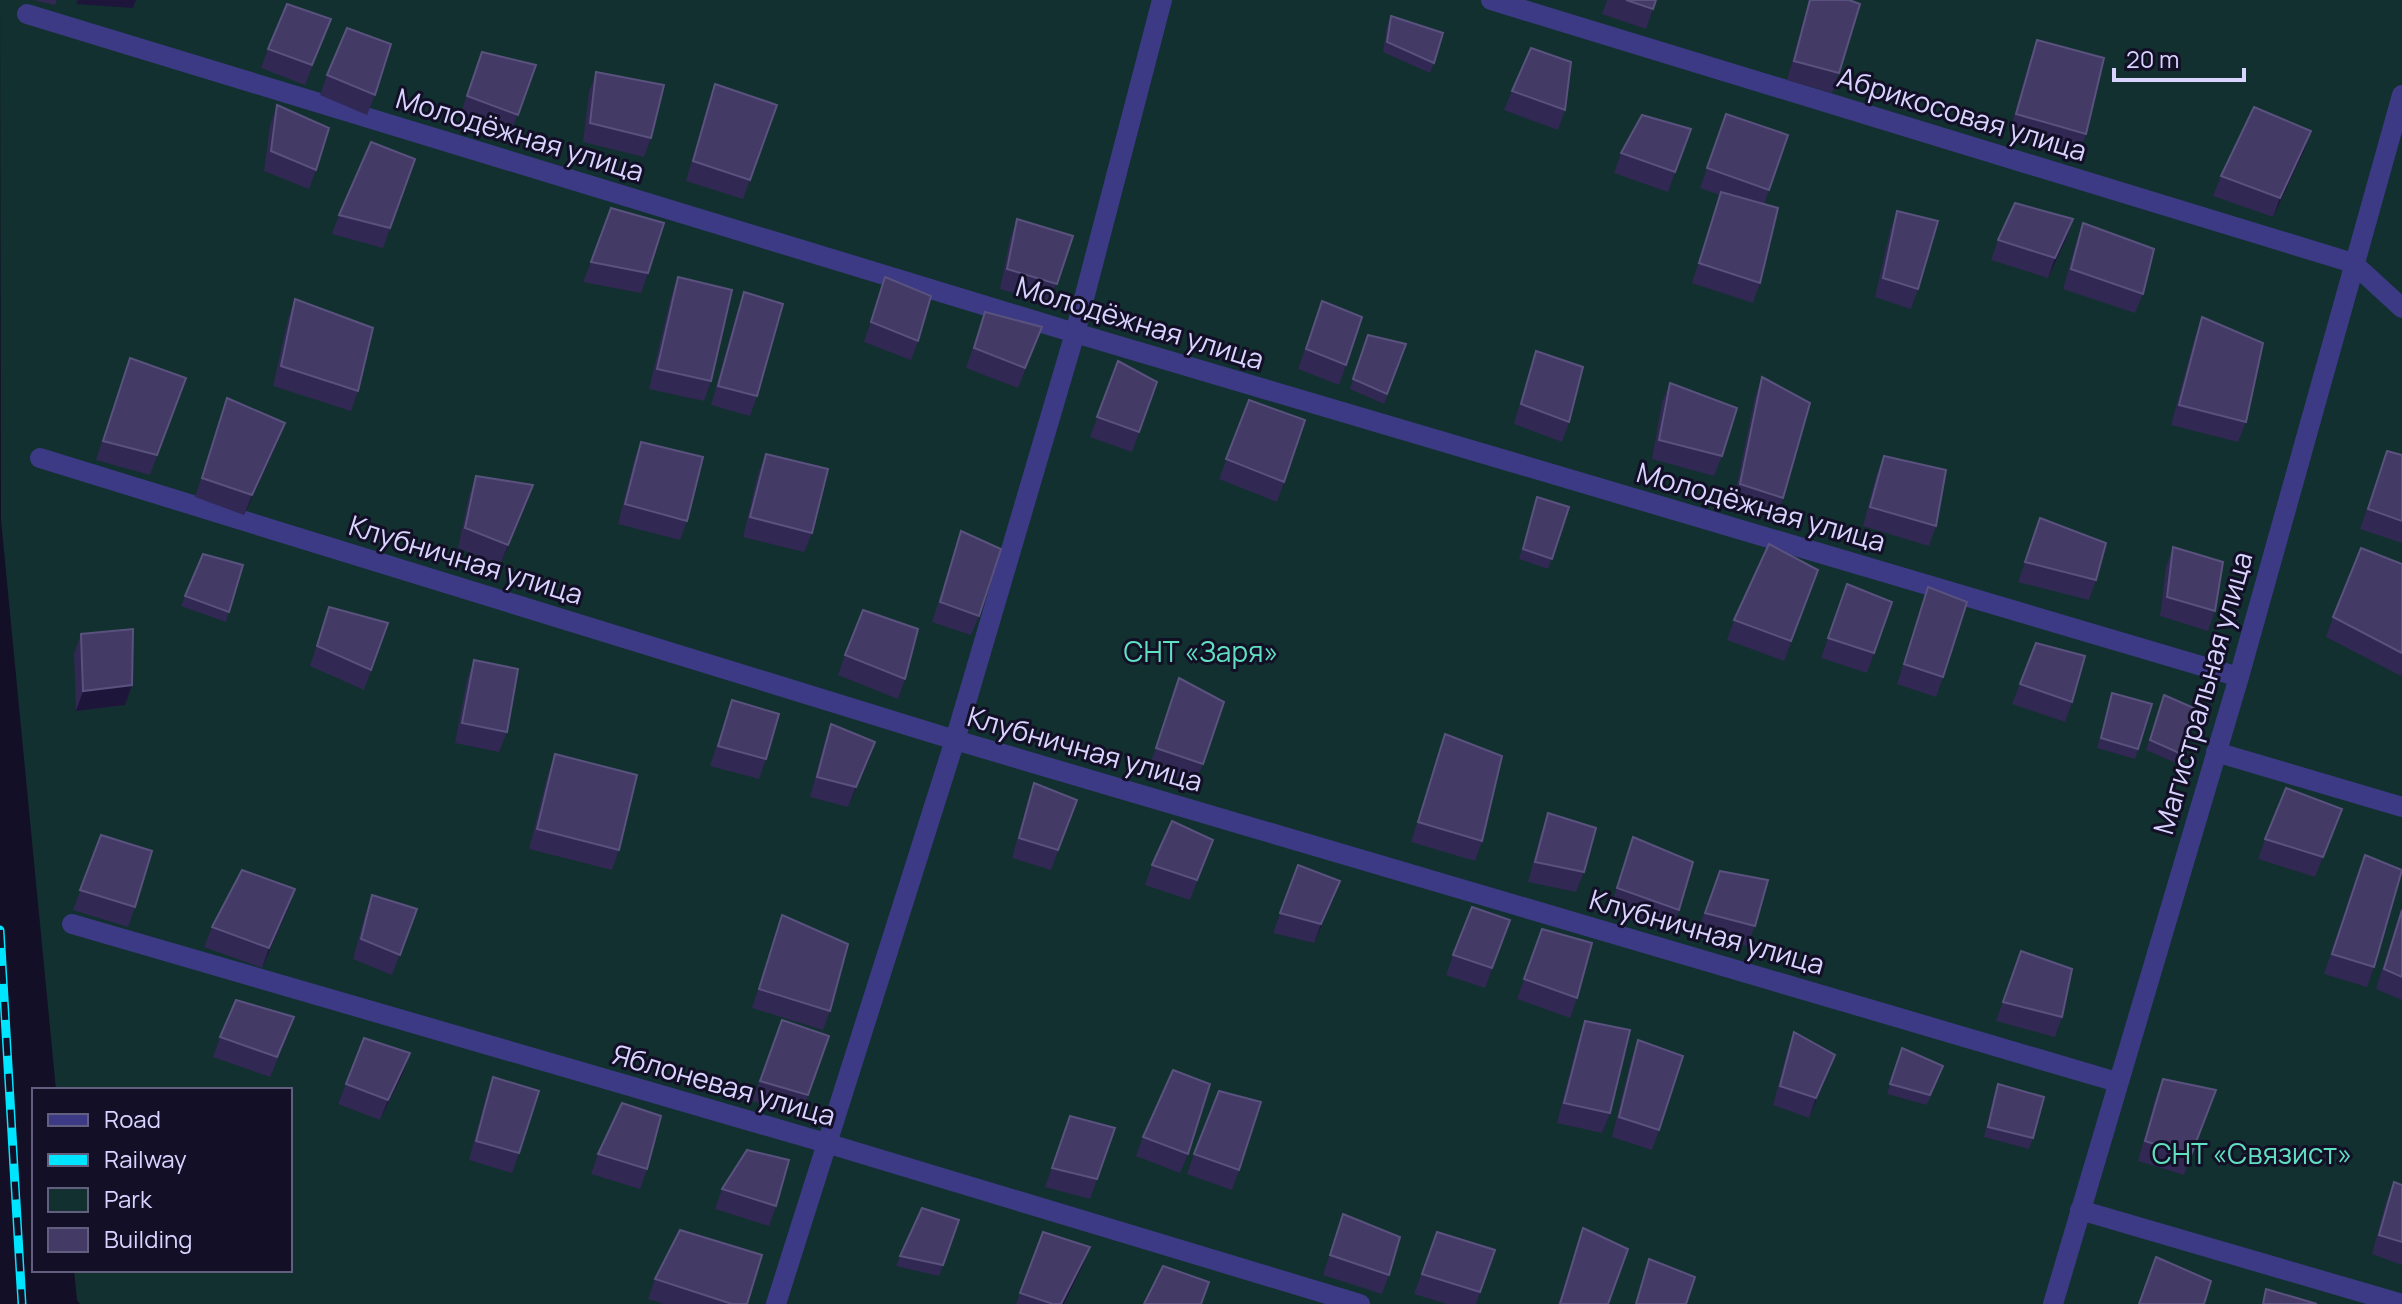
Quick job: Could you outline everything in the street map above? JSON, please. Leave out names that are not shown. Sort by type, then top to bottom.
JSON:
[{"type":"street","points":[[776,1304],[955,740],[1075,333],[1162,0]]},
{"type":"street","name":"Абрикосовая улица","points":[[1491,0],[2353,263],[2402,308]]},
{"type":"street","name":"Молодёжная улица","points":[[27,14],[1075,333],[2239,677]]},
{"type":"street","name":"Магистральная улица","points":[[2053,1304],[2239,677],[2402,95]]},
{"type":"street","name":"Клубничная улица","points":[[40,458],[955,740],[2117,1082]]},
{"type":"street","points":[[2216,752],[2402,807]]},
{"type":"street","name":"Яблоневая улица","points":[[72,924],[826,1143],[1360,1304]]},
{"type":"street","points":[[2080,1210],[2402,1304]]},
{"type":"green space","name":"СНТ «Заря»","points":[[0,0],[2402,0],[2402,1304],[80,1304],[74,1272],[292,1272],[292,1088],[56,1088],[1,520]]},
{"type":"building","points":[[1626,0],[1656,0],[1653,9]]},
{"type":"building","points":[[1810,0],[1849,0],[1860,4],[1839,73],[1794,61]]},
{"type":"building","points":[[287,4],[331,19],[312,65],[268,49]]},
{"type":"building","points":[[1391,16],[1443,33],[1434,63],[1387,42]]},
{"type":"building","points":[[347,28],[391,44],[375,95],[327,75]]},
{"type":"building","points":[[2037,40],[2104,58],[2086,134],[2016,114]]},
{"type":"building","points":[[1531,48],[1571,62],[1565,110],[1512,91]]},
{"type":"building","points":[[482,52],[536,65],[518,115],[467,96]]},
{"type":"building","points":[[596,72],[664,85],[651,138],[590,123]]},
{"type":"building","points":[[715,84],[777,105],[750,180],[693,161]]},
{"type":"building","points":[[277,105],[329,128],[316,170],[271,151]]},
{"type":"building","points":[[2254,107],[2311,131],[2280,198],[2221,176]]},
{"type":"building","points":[[1726,114],[1788,135],[1769,190],[1707,168]]},
{"type":"building","points":[[1642,115],[1691,129],[1675,172],[1621,153]]},
{"type":"building","points":[[371,142],[415,159],[390,228],[339,215]]},
{"type":"building","points":[[1721,192],[1778,208],[1760,283],[1699,263]]},
{"type":"building","points":[[2015,203],[2073,219],[2055,258],[1998,240]]},
{"type":"building","points":[[611,208],[664,223],[648,273],[591,262]]},
{"type":"building","points":[[1897,211],[1938,221],[1918,289],[1883,278]]},
{"type":"building","points":[[1017,219],[1073,236],[1057,284],[1007,269]]},
{"type":"building","points":[[2083,223],[2154,249],[2143,294],[2071,269]]},
{"type":"building","points":[[678,277],[732,290],[711,381],[657,369]]},
{"type":"building","points":[[885,277],[931,296],[918,341],[871,322]]},
{"type":"building","points":[[744,292],[783,304],[757,396],[718,386]]},
{"type":"building","points":[[295,299],[373,328],[358,391],[281,366]]},
{"type":"building","points":[[1322,301],[1362,317],[1346,365],[1306,349]]},
{"type":"building","points":[[985,312],[1042,327],[1025,368],[974,348]]},
{"type":"building","points":[[2202,317],[2263,343],[2246,422],[2179,405]]},
{"type":"building","points":[[1368,335],[1406,344],[1387,394],[1353,379]]},
{"type":"building","points":[[1536,351],[1583,367],[1569,422],[1521,404]]},
{"type":"building","points":[[130,358],[186,378],[157,455],[103,441]]},
{"type":"building","points":[[1118,361],[1157,382],[1139,432],[1097,417]]},
{"type":"building","points":[[1762,377],[1810,403],[1783,498],[1740,484]]},
{"type":"building","points":[[1670,383],[1737,408],[1722,456],[1659,440]]},
{"type":"building","points":[[227,398],[285,423],[252,495],[202,478]]},
{"type":"building","points":[[1249,400],[1305,420],[1284,482],[1226,459]]},
{"type":"building","points":[[641,442],[703,457],[687,521],[625,504]]},
{"type":"building","points":[[2387,451],[2402,455],[2402,521],[2368,509]]},
{"type":"building","points":[[766,454],[828,469],[812,533],[750,517]]},
{"type":"building","points":[[1884,456],[1946,470],[1936,526],[1870,507]]},
{"type":"building","points":[[476,476],[533,485],[508,545],[465,528]]},
{"type":"building","points":[[1537,497],[1569,507],[1552,559],[1523,549]]},
{"type":"building","points":[[2040,518],[2106,543],[2096,580],[2025,562]]},
{"type":"building","points":[[961,531],[1001,549],[979,616],[940,602]]},
{"type":"building","points":[[1769,544],[1818,570],[1791,641],[1734,620]]},
{"type":"building","points":[[2173,547],[2223,562],[2215,611],[2167,597]]},
{"type":"building","points":[[2361,548],[2402,564],[2402,653],[2333,617]]},
{"type":"building","points":[[203,554],[243,565],[229,612],[185,596]]},
{"type":"building","points":[[1847,584],[1892,602],[1874,653],[1828,638]]},
{"type":"building","points":[[1928,587],[1967,602],[1943,677],[1904,664]]},
{"type":"building","points":[[329,607],[388,623],[371,670],[317,646]]},
{"type":"building","points":[[863,610],[918,629],[905,679],[845,655]]},
{"type":"building","points":[[133,629],[132,685],[83,691],[81,634]]},
{"type":"building","points":[[2036,643],[2085,656],[2072,702],[2020,684]]},
{"type":"building","points":[[474,660],[518,669],[507,732],[462,723]]},
{"type":"building","points":[[1179,678],[1224,702],[1203,764],[1156,748]]},
{"type":"building","points":[[2112,693],[2152,704],[2138,749],[2101,738]]},
{"type":"building","points":[[2164,695],[2194,708],[2179,753],[2150,740]]},
{"type":"building","points":[[732,700],[779,714],[766,759],[718,746]]},
{"type":"building","points":[[831,724],[875,742],[856,787],[817,777]]},
{"type":"building","points":[[1445,734],[1502,756],[1482,841],[1418,822]]},
{"type":"building","points":[[555,754],[637,775],[619,850],[537,829]]},
{"type":"building","points":[[1034,783],[1077,800],[1058,850],[1019,838]]},
{"type":"building","points":[[2286,788],[2342,809],[2323,857],[2265,839]]},
{"type":"building","points":[[1548,813],[1596,828],[1584,872],[1535,862]]},
{"type":"building","points":[[1172,821],[1213,840],[1197,880],[1152,865]]},
{"type":"building","points":[[101,835],[152,851],[135,907],[80,890]]},
{"type":"building","points":[[1633,837],[1693,862],[1679,910],[1617,888]]},
{"type":"building","points":[[2365,855],[2402,870],[2374,967],[2332,954]]},
{"type":"building","points":[[1298,865],[1340,881],[1321,924],[1280,913]]},
{"type":"building","points":[[242,870],[295,889],[269,948],[212,927]]},
{"type":"building","points":[[1720,871],[1768,880],[1755,926],[1705,913]]},
{"type":"building","points":[[372,895],[417,909],[400,955],[361,939]]},
{"type":"building","points":[[1472,907],[1510,920],[1492,968],[1453,955]]},
{"type":"building","points":[[2402,910],[2402,977],[2384,969]]},
{"type":"building","points":[[782,915],[848,944],[830,1011],[759,989]]},
{"type":"building","points":[[1542,929],[1592,943],[1577,998],[1524,979]]},
{"type":"building","points":[[2021,951],[2072,969],[2062,1017],[2003,1002]]},
{"type":"building","points":[[236,1000],[294,1017],[277,1057],[220,1037]]},
{"type":"building","points":[[782,1020],[829,1036],[808,1095],[760,1081]]},
{"type":"building","points":[[1585,1021],[1630,1030],[1610,1113],[1564,1103]]},
{"type":"building","points":[[1794,1032],[1835,1055],[1816,1098],[1780,1086]]},
{"type":"building","points":[[364,1038],[410,1053],[388,1100],[346,1084]]},
{"type":"building","points":[[1638,1040],[1683,1056],[1659,1130],[1619,1117]]},
{"type":"building","points":[[1902,1048],[1943,1066],[1930,1095],[1890,1084]]},
{"type":"building","points":[[1173,1070],[1210,1084],[1188,1154],[1143,1137]]},
{"type":"building","points":[[493,1077],[539,1091],[519,1153],[476,1141]]},
{"type":"building","points":[[2163,1079],[2216,1090],[2191,1155],[2145,1141]]},
{"type":"building","points":[[1998,1084],[2044,1097],[2033,1138],[1988,1127]]},
{"type":"building","points":[[1219,1091],[1261,1102],[1239,1170],[1194,1154]]},
{"type":"building","points":[[622,1103],[661,1116],[647,1169],[598,1154]]},
{"type":"building","points":[[1070,1116],[1115,1128],[1097,1179],[1052,1168]]},
{"type":"building","points":[[747,1150],[789,1160],[776,1206],[722,1189]]},
{"type":"building","points":[[2394,1182],[2402,1185],[2402,1242],[2379,1235]]},
{"type":"building","points":[[922,1208],[959,1220],[943,1265],[900,1256]]},
{"type":"building","points":[[1343,1214],[1400,1237],[1389,1275],[1330,1255]]},
{"type":"building","points":[[1583,1228],[1628,1249],[1608,1304],[1560,1304]]},
{"type":"building","points":[[680,1230],[762,1255],[747,1304],[732,1304],[655,1279]]},
{"type":"building","points":[[1043,1232],[1090,1247],[1061,1304],[1020,1293]]},
{"type":"building","points":[[1437,1232],[1495,1250],[1480,1292],[1422,1274]]},
{"type":"building","points":[[2156,1257],[2211,1281],[2204,1304],[2139,1304]]},
{"type":"building","points":[[1649,1259],[1695,1277],[1686,1304],[1636,1304]]},
{"type":"building","points":[[1163,1266],[1209,1282],[1201,1304],[1144,1304]]},
{"type":"building","points":[[2266,1289],[2317,1304],[2263,1304]]},
{"type":"railway","points":[[0,930],[22,1304]]},
{"type":"park label","name":"СНТ «Связист»","points":[[2252,1154]]}]
